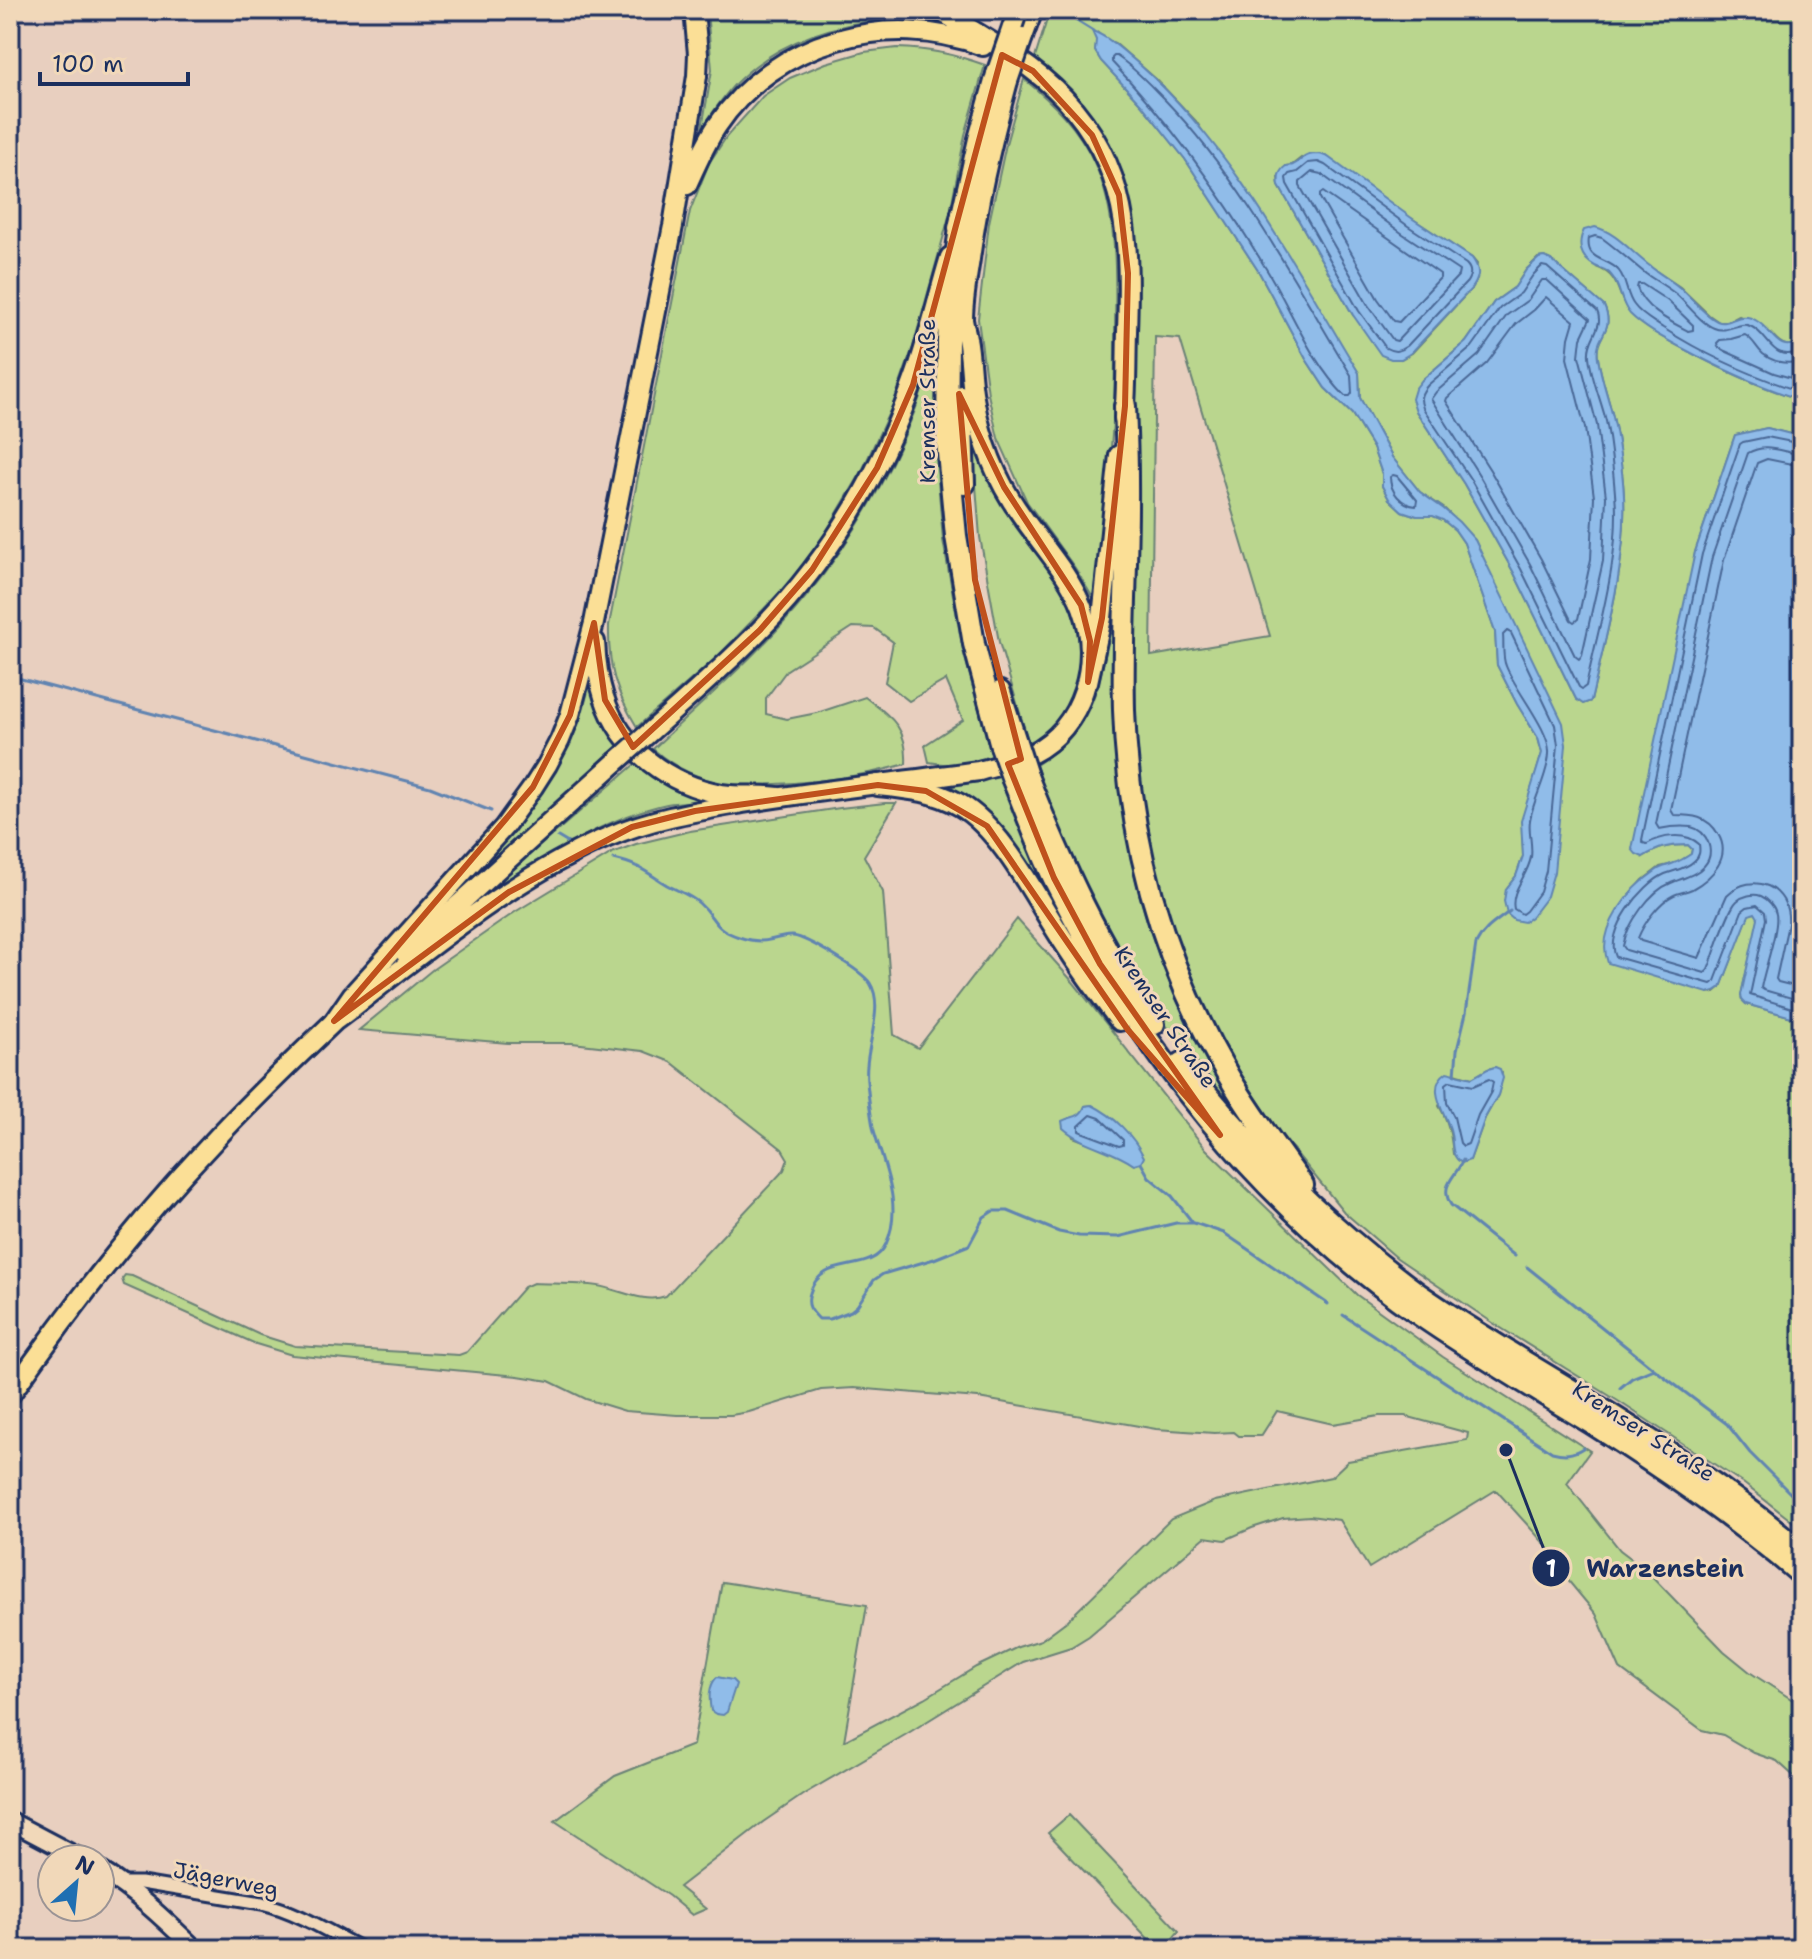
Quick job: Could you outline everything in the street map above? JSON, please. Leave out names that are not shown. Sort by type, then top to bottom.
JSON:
[{"type":"highway","name":"Kremser Straße","points":[[962,214],[948,341],[947,442],[956,536],[972,629],[1054,878],[1100,964],[1149,1040],[1220,1135],[1287,1204],[1369,1266],[1454,1338],[1691,1490],[1802,1575]]},
{"type":"highway","name":"Kremser Straße","points":[[963,321],[961,430],[968,532],[1008,744]]},
{"type":"highway","points":[[1125,406],[1124,710],[1130,787],[1145,872],[1171,958],[1206,1035],[1260,1124],[1332,1224]]},
{"type":"highway","name":"Kremser Straße","points":[[1020,778],[1078,896],[1149,1017],[1236,1129],[1278,1174],[1332,1224],[1369,1266],[1691,1467],[1802,1552]]},
{"type":"highway","points":[[878,785],[942,796],[974,814],[987,826],[1103,998],[1220,1135]]},
{"type":"main road","points":[[334,1021],[352,995],[478,857],[533,787],[560,740],[570,715],[594,623],[673,226],[697,76],[694,10]]},
{"type":"main road","points":[[334,1021],[478,913],[575,853],[632,827],[663,817],[778,797],[979,771],[1031,754],[1045,745],[1076,710],[1088,682],[1102,618],[1125,406],[1128,273],[1124,219],[1104,154],[1065,99],[1033,71],[939,10]]},
{"type":"main road","points":[[1018,10],[980,197],[963,321],[979,425],[990,458],[1019,512],[1070,584],[1081,605],[1090,641],[1088,682]]},
{"type":"main road","points":[[10,1395],[76,1303],[143,1220],[246,1106],[399,959],[726,663],[812,570],[877,468],[913,385],[962,214],[978,139],[1033,10]]},
{"type":"main road","points":[[673,226],[696,164],[718,124],[733,105],[762,78],[826,42],[867,32],[919,31],[967,40],[1033,71]]},
{"type":"main road","points":[[594,623],[596,664],[605,700],[620,730],[646,760],[670,776],[702,790],[778,797]]},
{"type":"main road","points":[[10,1821],[52,1843]]},
{"type":"main road","points":[[116,1879],[152,1907],[195,1949]]},
{"type":"street","name":"Jägerweg","points":[[122,1883],[141,1883],[278,1907],[362,1949]]},
{"type":"highlighted area","points":[[1002,55],[1033,71],[1092,135],[1119,195],[1128,273],[1125,406],[1102,618],[1088,682],[1090,641],[1081,605],[1004,487],[959,394],[975,580],[1021,759],[1008,764],[1054,878],[1100,964],[1220,1135],[1128,1030],[987,826],[926,791],[878,785],[695,811],[632,827],[509,892],[334,1021],[533,787],[570,715],[594,623],[605,700],[633,747],[760,630],[812,570],[877,468],[913,385]]},
{"type":"green space","points":[[707,10],[923,10],[951,27],[909,20],[874,21],[812,35],[774,54],[740,79],[702,128],[712,70]]},
{"type":"green space","points":[[1050,10],[1802,10],[1802,340],[1784,344],[1763,327],[1739,316],[1728,322],[1719,322],[1680,287],[1650,267],[1596,267],[1605,271],[1616,283],[1628,311],[1654,332],[1730,372],[1802,400],[1802,437],[1767,428],[1735,435],[1695,552],[1643,857],[1676,845],[1688,845],[1692,849],[1691,854],[1677,863],[1660,867],[1628,897],[1708,993],[1721,987],[1749,914],[1755,913],[1759,917],[1742,1000],[1746,1004],[1802,1020],[1802,1529],[1743,1483],[1397,1258],[1344,1212],[1279,1132],[1214,1028],[1180,953],[1154,867],[1136,751],[1133,532],[1137,277],[1132,216],[1111,151],[1034,61]],"holes":[[[1098,33],[1115,43],[1156,79],[1196,121],[1359,373],[1360,398],[1392,457],[1420,492],[1445,509],[1475,540],[1566,745],[1507,914],[1506,889],[1516,876],[1523,856],[1522,821],[1542,753],[1538,738],[1497,665],[1495,632],[1464,543],[1443,520],[1402,511],[1389,499],[1382,486],[1382,474],[1373,448],[1352,414],[1325,388],[1306,359],[1259,272],[1185,159],[1095,51]],[[1301,158],[1413,219],[1477,264],[1473,287],[1412,353],[1401,359],[1353,315],[1279,186],[1278,177],[1286,166]],[[1538,258],[1551,260],[1604,306],[1608,322],[1599,343],[1598,358],[1618,445],[1624,522],[1619,574],[1609,625],[1591,701],[1583,704],[1576,699],[1514,573],[1464,484],[1416,411],[1422,380],[1466,342],[1494,302],[1515,287]],[[1155,337],[1180,339],[1270,636],[1151,656]],[[1495,1067],[1502,1073],[1498,1095],[1485,1118],[1470,1160],[1453,1154],[1449,1129],[1439,1106],[1455,1073],[1472,1078]]]},
{"type":"green space","points":[[897,48],[941,53],[985,65],[965,135],[950,213],[913,347],[893,404],[861,473],[823,537],[787,585],[717,657],[637,727],[614,678],[609,625],[690,211],[709,163],[727,136],[763,96],[790,78],[826,63],[864,52]]},
{"type":"green space","points":[[1024,79],[1064,116],[1088,149],[1108,202],[1114,245],[1114,404],[1093,598],[1027,502],[998,438],[988,394],[978,319],[989,223]]},
{"type":"green space","points":[[937,343],[935,443],[943,540],[963,650],[992,758],[949,765],[929,762],[925,745],[963,720],[946,680],[909,701],[885,682],[893,642],[874,628],[853,627],[787,670],[766,698],[766,714],[787,719],[865,697],[890,717],[901,732],[906,764],[825,780],[748,785],[711,781],[668,761],[653,749],[788,618],[822,577],[852,533],[904,438]]},
{"type":"green space","points":[[973,447],[1010,518],[1058,582],[1074,617],[1078,636],[1078,674],[1066,710],[1054,726],[1029,744],[999,642],[980,537]]},
{"type":"green space","points":[[1115,594],[1114,681],[1119,784],[1140,895],[1150,931],[1185,1017],[1249,1128],[1191,1060],[1117,949],[1076,870],[1036,765],[1066,742],[1088,710],[1106,653]]},
{"type":"green space","points":[[590,683],[602,715],[619,745],[513,844],[491,858],[529,809],[563,757],[580,720]]},
{"type":"green space","points":[[635,764],[668,786],[704,801],[667,804],[617,820],[479,898]]},
{"type":"green space","points":[[999,775],[1045,883],[1090,966],[1007,837],[932,784]]},
{"type":"green space","points":[[896,803],[864,856],[883,892],[894,1035],[918,1048],[1017,919],[1073,982],[1206,1149],[1357,1295],[1443,1357],[1590,1451],[1567,1483],[1620,1550],[1645,1569],[1724,1651],[1751,1673],[1802,1706],[1802,1780],[1777,1761],[1754,1753],[1723,1735],[1702,1730],[1620,1669],[1596,1614],[1552,1561],[1551,1551],[1496,1490],[1369,1568],[1339,1520],[1310,1516],[1283,1518],[1225,1540],[1205,1537],[1089,1636],[1071,1647],[1023,1662],[763,1822],[679,1887],[706,1909],[692,1915],[669,1896],[555,1821],[615,1776],[693,1745],[722,1582],[867,1605],[844,1741],[976,1667],[1041,1640],[1068,1620],[1171,1519],[1215,1501],[1331,1477],[1348,1461],[1467,1440],[1468,1433],[1405,1416],[1379,1416],[1333,1424],[1277,1411],[1261,1436],[1239,1436],[1234,1432],[1156,1429],[978,1398],[854,1388],[821,1390],[731,1415],[625,1411],[586,1399],[549,1381],[292,1355],[256,1344],[124,1285],[122,1279],[125,1275],[132,1276],[260,1335],[295,1346],[459,1355],[467,1352],[524,1287],[533,1283],[598,1286],[649,1298],[666,1296],[784,1170],[788,1159],[782,1149],[671,1062],[643,1051],[572,1043],[508,1043],[359,1030],[432,970],[515,912],[612,853],[690,831],[840,808]],"holes":[[[1092,1105],[1134,1165],[1120,1155],[1073,1137],[1067,1119],[1078,1116],[1085,1106]]]},
{"type":"green space","points":[[1069,1815],[1179,1931],[1164,1949],[1158,1949],[1048,1833]]},
{"type":"water","points":[[1092,31],[1141,66],[1206,134],[1261,211],[1359,373],[1360,398],[1392,457],[1420,492],[1459,522],[1475,540],[1563,723],[1566,745],[1554,872],[1547,896],[1524,922],[1514,920],[1507,914],[1504,901],[1506,889],[1516,876],[1523,856],[1521,821],[1542,753],[1538,738],[1497,665],[1495,632],[1464,543],[1443,520],[1402,511],[1389,499],[1382,486],[1382,474],[1373,448],[1352,414],[1325,388],[1306,359],[1259,272],[1185,159],[1101,61],[1095,51],[1096,40]]},
{"type":"water","points":[[1320,154],[1472,258],[1477,266],[1478,276],[1473,287],[1411,353],[1401,359],[1381,355],[1353,315],[1279,186],[1283,168],[1307,156]]},
{"type":"water","points":[[1595,227],[1617,238],[1717,321],[1750,318],[1763,325],[1781,344],[1794,344],[1802,340],[1802,400],[1711,363],[1648,329],[1636,319],[1627,310],[1609,273],[1590,263],[1583,255],[1580,245],[1584,230]]},
{"type":"water","points":[[1544,257],[1604,306],[1608,322],[1599,344],[1598,358],[1615,426],[1623,487],[1622,548],[1614,599],[1591,701],[1583,704],[1576,699],[1514,573],[1464,484],[1416,411],[1412,399],[1422,380],[1466,342],[1494,302],[1515,287],[1526,270]]},
{"type":"water","points":[[1767,428],[1802,437],[1802,1020],[1746,1004],[1742,1000],[1758,918],[1755,913],[1749,915],[1721,987],[1708,993],[1608,963],[1605,950],[1611,923],[1626,898],[1659,869],[1691,854],[1692,849],[1688,845],[1665,847],[1643,857],[1632,849],[1695,552],[1735,435]]},
{"type":"water","points":[[1495,1067],[1500,1069],[1503,1078],[1498,1095],[1485,1118],[1470,1160],[1462,1163],[1454,1153],[1450,1129],[1438,1099],[1437,1084],[1447,1072],[1472,1078]]},
{"type":"water","points":[[1092,1105],[1129,1134],[1144,1157],[1141,1163],[1134,1165],[1063,1128],[1062,1121],[1079,1115],[1085,1106]]},
{"type":"water","points":[[717,1677],[736,1684],[727,1712],[723,1715],[711,1711],[711,1689]]},
{"type":"waterway","points":[[1059,10],[1093,31]]},
{"type":"waterway","points":[[10,676],[430,787],[491,811]]},
{"type":"waterway","points":[[558,837],[568,843]]},
{"type":"waterway","points":[[614,859],[637,866],[692,898],[719,927],[730,934],[758,941],[790,936],[800,938],[846,963],[870,983],[876,1002],[867,1082],[873,1127],[890,1185],[891,1229],[879,1254],[869,1260],[824,1273],[816,1281],[809,1304],[819,1319],[830,1319],[851,1311],[874,1280],[883,1274],[969,1245],[984,1217],[993,1211],[1008,1211],[1059,1232],[1079,1236],[1118,1237],[1176,1223],[1194,1223],[1224,1233],[1328,1304]]},
{"type":"waterway","points":[[1455,1075],[1476,944],[1487,929],[1510,911]]},
{"type":"waterway","points":[[1463,1160],[1447,1187],[1451,1205],[1515,1256]]},
{"type":"waterway","points":[[1141,1163],[1149,1177],[1172,1196],[1193,1223]]},
{"type":"waterway","points":[[1527,1267],[1727,1424],[1750,1453],[1802,1505]]},
{"type":"waterway","points":[[1343,1315],[1552,1452],[1568,1454],[1583,1448]]},
{"type":"waterway","points":[[1620,1388],[1632,1378],[1654,1369]]},
{"type":"place","name":"Warzenstein","points":[[1506,1450]]}]
